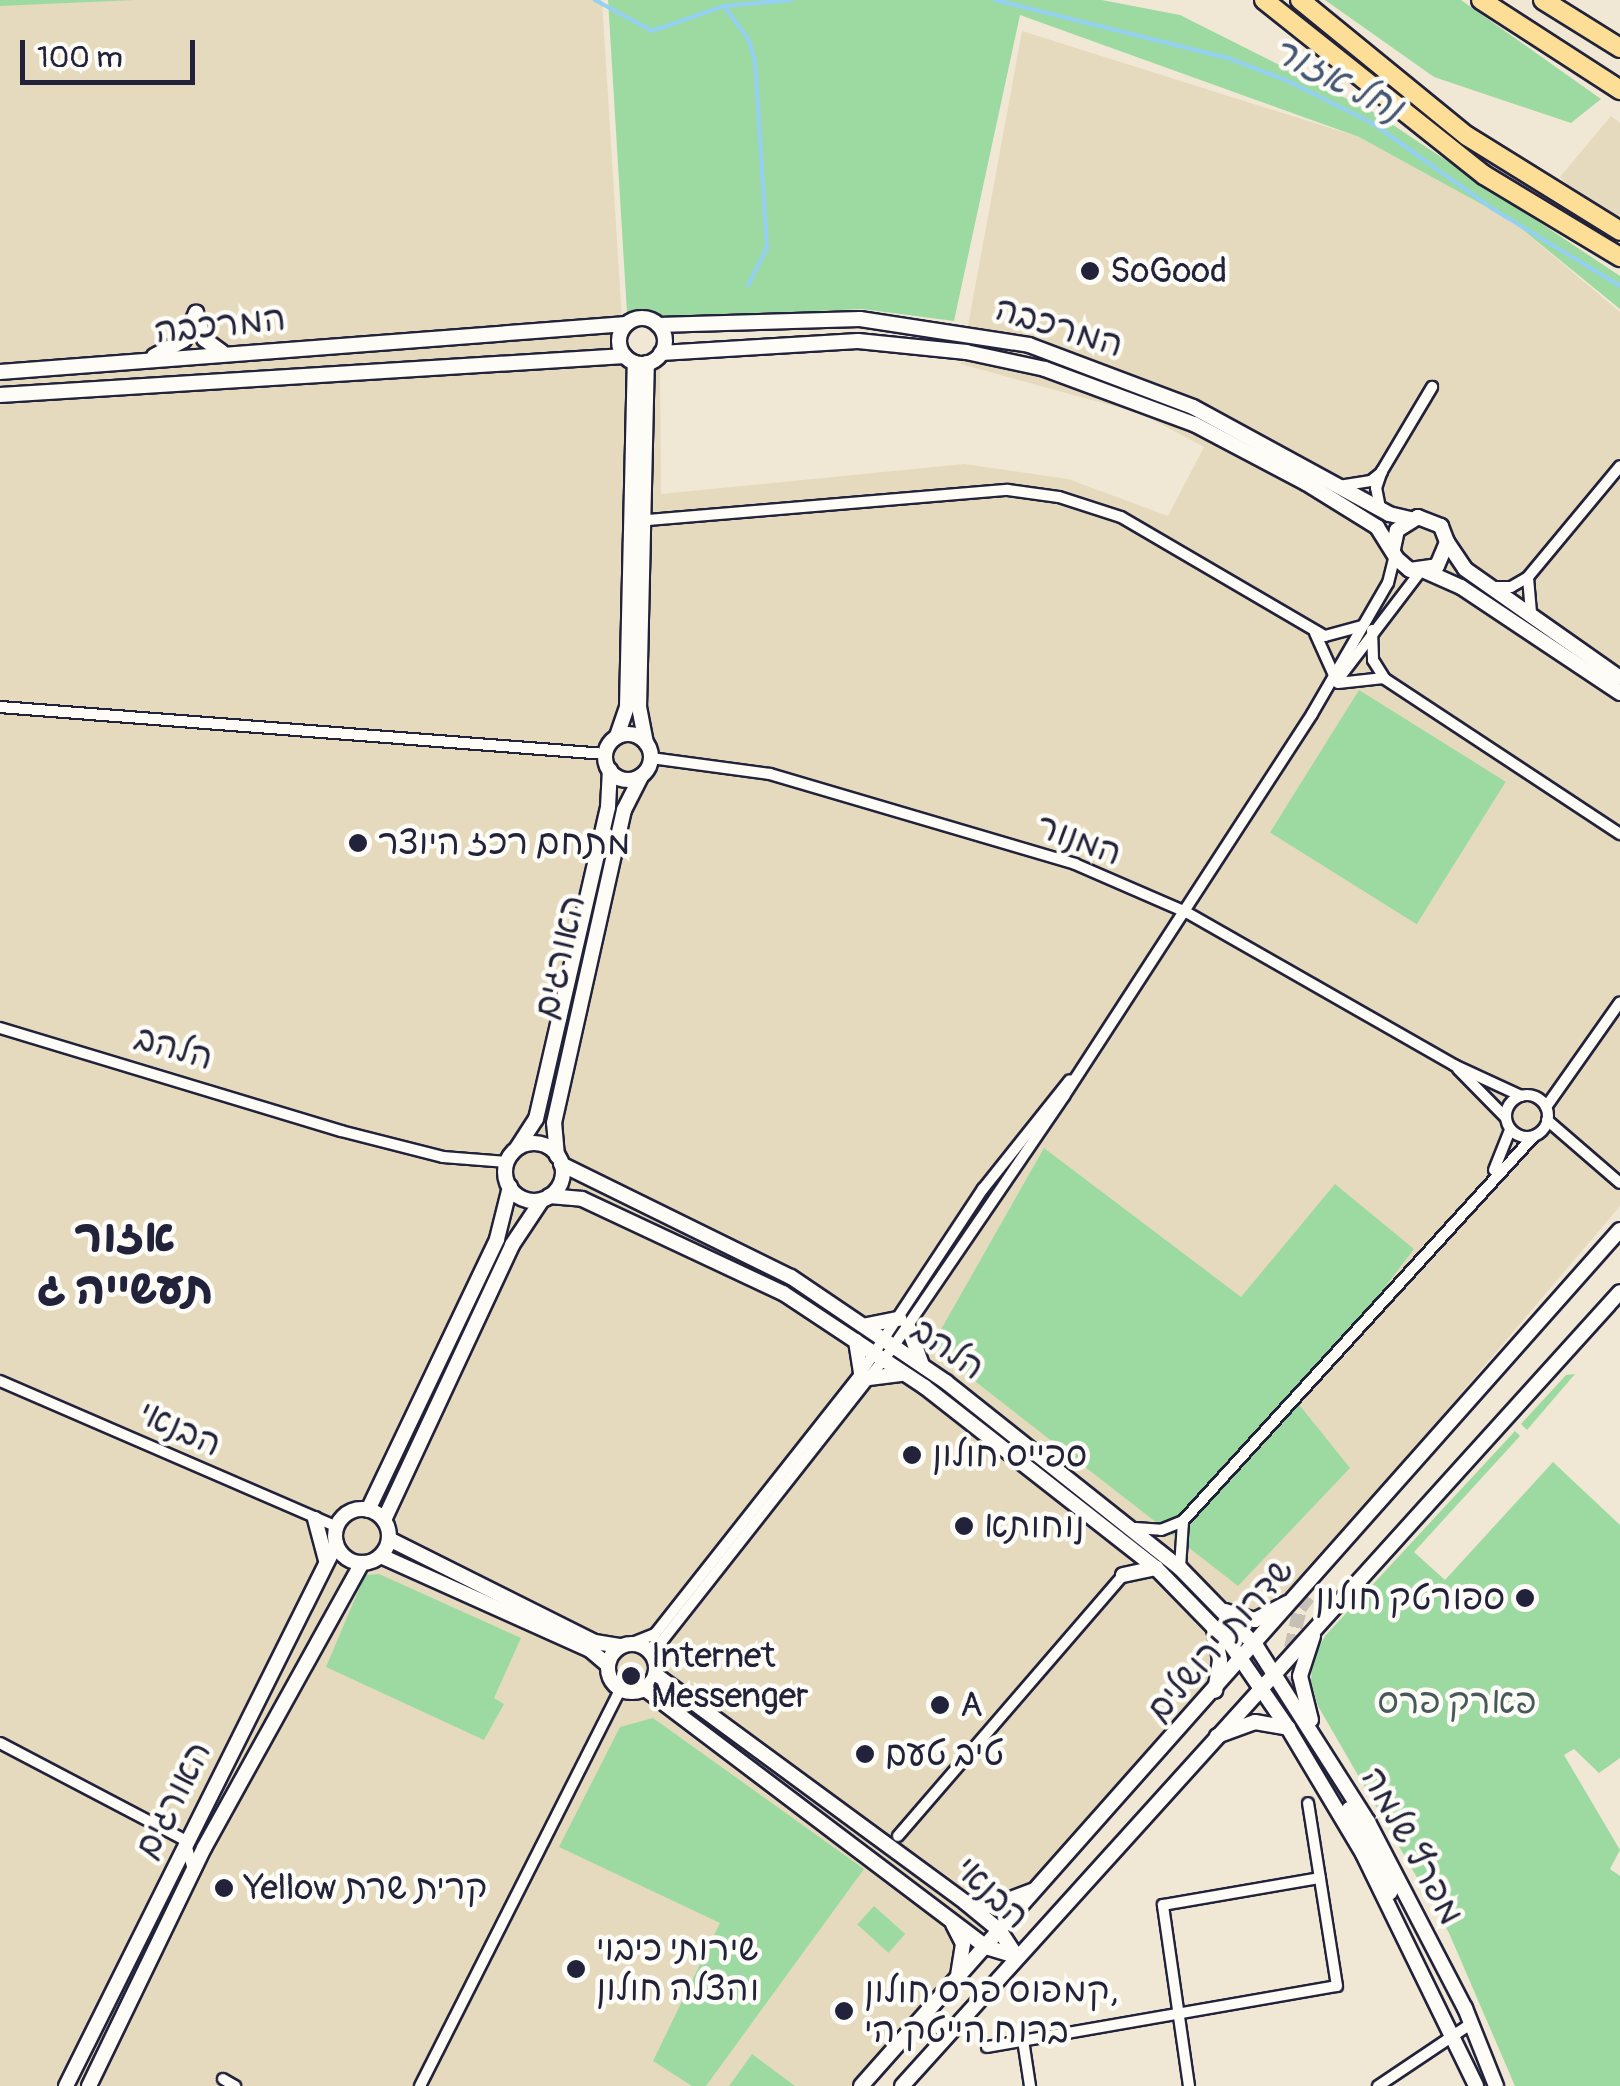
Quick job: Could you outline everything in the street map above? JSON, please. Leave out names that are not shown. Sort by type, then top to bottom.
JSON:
[{"type":"highway","points":[[1264,0],[1384,102],[1484,175],[1620,258]]},
{"type":"highway","points":[[1300,0],[1467,136],[1620,231]]},
{"type":"highway","points":[[1481,0],[1620,90]]},
{"type":"highway","points":[[1542,0],[1620,48]]},
{"type":"street","points":[[138,364],[184,340],[196,313],[204,339],[222,352]]},
{"type":"street","points":[[636,361],[627,707],[606,754],[610,770],[624,780],[641,776],[651,758],[638,708],[648,520],[636,361],[619,340],[626,324],[642,318],[658,325],[661,353],[636,361]]},
{"type":"street","name":"המרכבה","points":[[658,325],[860,319],[1029,345],[1193,406],[1380,509],[1410,518]]},
{"type":"street","name":"המרכבה","points":[[0,372],[626,324]]},
{"type":"street","name":"המרכבה","points":[[661,353],[858,341],[966,352],[1045,369],[1194,424],[1348,508],[1377,527],[1394,551]]},
{"type":"street","name":"המרכבה","points":[[0,395],[636,361]]},
{"type":"street","points":[[1380,509],[1376,488],[1382,471],[1432,387]]},
{"type":"street","points":[[1491,587],[1511,587],[1528,577],[1620,466]]},
{"type":"street","points":[[1340,486],[1371,481],[1382,471]]},
{"type":"street","points":[[648,520],[1008,490],[1059,497],[1122,517],[1311,629],[1335,637],[1367,628],[1422,571],[1444,558],[1447,542]]},
{"type":"street","points":[[620,1690],[645,1690],[656,1670],[662,1641],[883,1350],[984,1189],[1078,1072],[1186,912],[1367,628],[1388,583],[1396,530],[1410,518],[1434,521],[1456,561],[1620,678]]},
{"type":"street","points":[[1394,551],[1402,565],[1461,587],[1620,694]]},
{"type":"street","points":[[1528,577],[1532,616]]},
{"type":"street","points":[[1367,628],[1373,660],[1385,679],[1620,834]]},
{"type":"street","points":[[1311,629],[1328,651],[1334,680]]},
{"type":"street","points":[[1334,680],[1357,676],[1385,679]]},
{"type":"street","points":[[0,707],[606,754]]},
{"type":"street","points":[[617,736],[646,743]]},
{"type":"street","name":"המנור","points":[[651,758],[770,774],[1075,864],[1186,912],[1454,1065],[1521,1096]]},
{"type":"street","name":"האורגים","points":[[517,1148],[536,1119],[608,807],[610,770]]},
{"type":"street","name":"האורגים","points":[[559,1160],[558,1104],[624,810],[641,776]]},
{"type":"street","points":[[1620,1002],[1563,1076],[1546,1106],[1548,1120],[1569,1144],[1620,1182]]},
{"type":"street","name":"הלהב","points":[[0,1028],[341,1131],[443,1157],[507,1162]]},
{"type":"street","name":"המנור","points":[[1454,1065],[1506,1117]]},
{"type":"street","points":[[1536,1097],[1563,1076]]},
{"type":"street","points":[[1491,1176],[1510,1130],[1506,1117],[1521,1096],[1536,1097],[1546,1106]]},
{"type":"street","points":[[1134,1528],[1161,1530],[1183,1522],[1491,1176],[1548,1120]]},
{"type":"street","points":[[1510,1130],[1569,1144]]},
{"type":"street","points":[[368,1510],[497,1239],[510,1188],[507,1162],[517,1148],[539,1144],[559,1160],[559,1185],[512,1245],[384,1520],[389,1538],[381,1556]]},
{"type":"street","name":"הלהב","points":[[559,1160],[792,1277],[863,1325],[910,1377],[1256,1646]]},
{"type":"street","points":[[510,1188],[527,1200],[546,1198]]},
{"type":"street","name":"הלהב","points":[[546,1198],[582,1199],[783,1293],[856,1340],[922,1366],[1134,1528],[1180,1568],[1242,1661]]},
{"type":"street","name":"שדרות ירושלים","points":[[861,2086],[1256,1646],[1620,1230]]},
{"type":"street","name":"שדרות ירושלים","points":[[902,2086],[1201,1748],[1620,1292]]},
{"type":"street","points":[[863,1325],[903,1322]]},
{"type":"street","points":[[903,1322],[922,1366]]},
{"type":"street","points":[[856,1340],[865,1375]]},
{"type":"street","points":[[608,1665],[626,1645],[655,1634],[865,1375],[892,1371],[910,1377]]},
{"type":"street","name":"הבנאי","points":[[0,1382],[337,1527]]},
{"type":"street","points":[[1312,1592],[1401,1493],[1456,1418]]},
{"type":"street","points":[[384,1520],[368,1510],[350,1512],[337,1527],[336,1544],[346,1558],[362,1563],[381,1556],[590,1650],[608,1665],[620,1690]]},
{"type":"street","points":[[314,1519],[325,1538],[326,1572]]},
{"type":"street","points":[[1180,1568],[1183,1522]]},
{"type":"street","points":[[389,1538],[595,1642],[650,1652],[656,1670]]},
{"type":"street","points":[[1123,1575],[1124,1543]]},
{"type":"street","name":"האורגים","points":[[66,2086],[182,1847],[326,1572],[336,1544]]},
{"type":"street","name":"האורגים","points":[[89,2086],[193,1871],[362,1563]]},
{"type":"street","points":[[878,1838],[898,1836],[1123,1575],[1156,1568]]},
{"type":"street","points":[[1215,1692],[1220,1645],[1214,1614],[1249,1620],[1266,1616],[1317,1575]]},
{"type":"street","points":[[1332,1605],[1302,1662],[1311,1735],[1381,1864],[1403,1933]]},
{"type":"street","name":"מפרץ שלמה","points":[[1256,1646],[1381,1845],[1496,2086]]},
{"type":"street","name":"מפרץ שלמה","points":[[1242,1661],[1288,1728],[1403,1933],[1476,2086]]},
{"type":"street","name":"הבנאי","points":[[656,1670],[964,1902],[1000,1931],[1016,1956]]},
{"type":"street","points":[[420,2086],[620,1690]]},
{"type":"street","name":"הבנאי","points":[[645,1690],[986,1946],[1016,1956]]},
{"type":"street","points":[[1201,1748],[1239,1725],[1288,1728]]},
{"type":"street","points":[[0,1743],[164,1828],[182,1847],[193,1871]]},
{"type":"street","points":[[987,2046],[1338,1986],[1308,1803]]},
{"type":"street","points":[[898,1836],[902,1856]]},
{"type":"street","points":[[1189,2086],[1163,1905],[1320,1878]]},
{"type":"street","points":[[964,1902],[1002,1904],[1042,1886]]},
{"type":"street","points":[[950,1919],[964,1944],[953,1984]]},
{"type":"street","points":[[1378,2086],[1453,2032],[1470,2025]]},
{"type":"street","points":[[1023,2040],[1030,2086]]},
{"type":"street","points":[[223,2079],[235,2086]]},
{"type":"shaded area","points":[[0,0],[602,0],[625,368],[660,367],[661,494],[964,464],[1068,479],[1168,516],[1204,447],[1142,414],[961,364],[1022,31],[1359,137],[1512,221],[1620,312],[1620,1206],[1210,1689],[853,2086],[0,2086]]},
{"type":"shaded area","points":[[1611,116],[1620,123],[1620,222],[1589,206],[1560,177]]},
{"type":"green space","points":[[0,0],[135,0],[0,6]]},
{"type":"green space","points":[[608,0],[1102,0],[1180,15],[1375,113],[1620,276],[1620,309],[1512,221],[1359,137],[1020,15],[954,321],[862,309],[664,318],[627,313]]},
{"type":"green space","points":[[1325,0],[1461,0],[1601,99],[1571,123],[1434,77]]},
{"type":"green space","points":[[1359,690],[1506,782],[1417,924],[1270,832]]},
{"type":"green space","points":[[1044,1148],[1241,1297],[1335,1184],[1414,1249],[1297,1402],[1350,1468],[1238,1586],[931,1347]]},
{"type":"green space","points":[[1575,1374],[1527,1430],[1521,1424],[1566,1375]]},
{"type":"green space","name":"פארק פרס","points":[[1515,1431],[1520,1436],[1414,1552],[1445,1580],[1553,1462],[1620,1525],[1620,1758],[1599,1773],[1574,1749],[1564,1755],[1620,1850],[1610,1869],[1620,1876],[1620,2086],[1515,2086],[1449,1933],[1318,1706],[1311,1682],[1312,1660],[1325,1636]]},
{"type":"green space","points":[[379,1574],[521,1638],[494,1698],[504,1704],[484,1740],[326,1667],[365,1575]]},
{"type":"green space","points":[[653,1718],[864,1869],[706,2086],[692,2086],[653,2061],[720,1923],[559,1847],[620,1727]]},
{"type":"green space","points":[[874,1906],[905,1934],[888,1953],[857,1925]]},
{"type":"green space","points":[[752,2054],[795,2086],[729,2086]]},
{"type":"waterway","name":"נחל אזור","points":[[595,0],[652,31],[724,6],[792,0]]},
{"type":"waterway","name":"נחל אזור","points":[[995,0],[1231,59],[1290,82],[1372,123],[1493,209],[1620,286]]},
{"type":"waterway","points":[[724,6],[749,40],[755,62],[767,248],[748,285]]},
{"type":"tunnel","points":[[1298,1710],[1291,1648],[1300,1608],[1312,1592]]},
{"type":"place","name":"SoGood","points":[[1090,271]]},
{"type":"place","name":"מתחם רכז היוצר","points":[[358,843]]},
{"type":"place","name":"ספייס חולון","points":[[912,1455]]},
{"type":"place","name":"נוחותא","points":[[964,1526]]},
{"type":"place","name":"ספורטק חולון","points":[[1525,1598]]},
{"type":"place","name":"Internet Messenger","points":[[631,1676]]},
{"type":"place","name":"A","points":[[940,1705]]},
{"type":"place","name":"טיב טעם","points":[[865,1754]]},
{"type":"place","name":"Yellow קרית שרת","points":[[224,1888]]},
{"type":"place","name":"שירותי כיבוי והצלה חולון","points":[[576,1969]]},
{"type":"place","name":"קמפוס פרס חולון, ברוח הייטק הי","points":[[844,2011]]},
{"type":"district","name":"אזור תעשייה ג","points":[[125,1264]]}]
